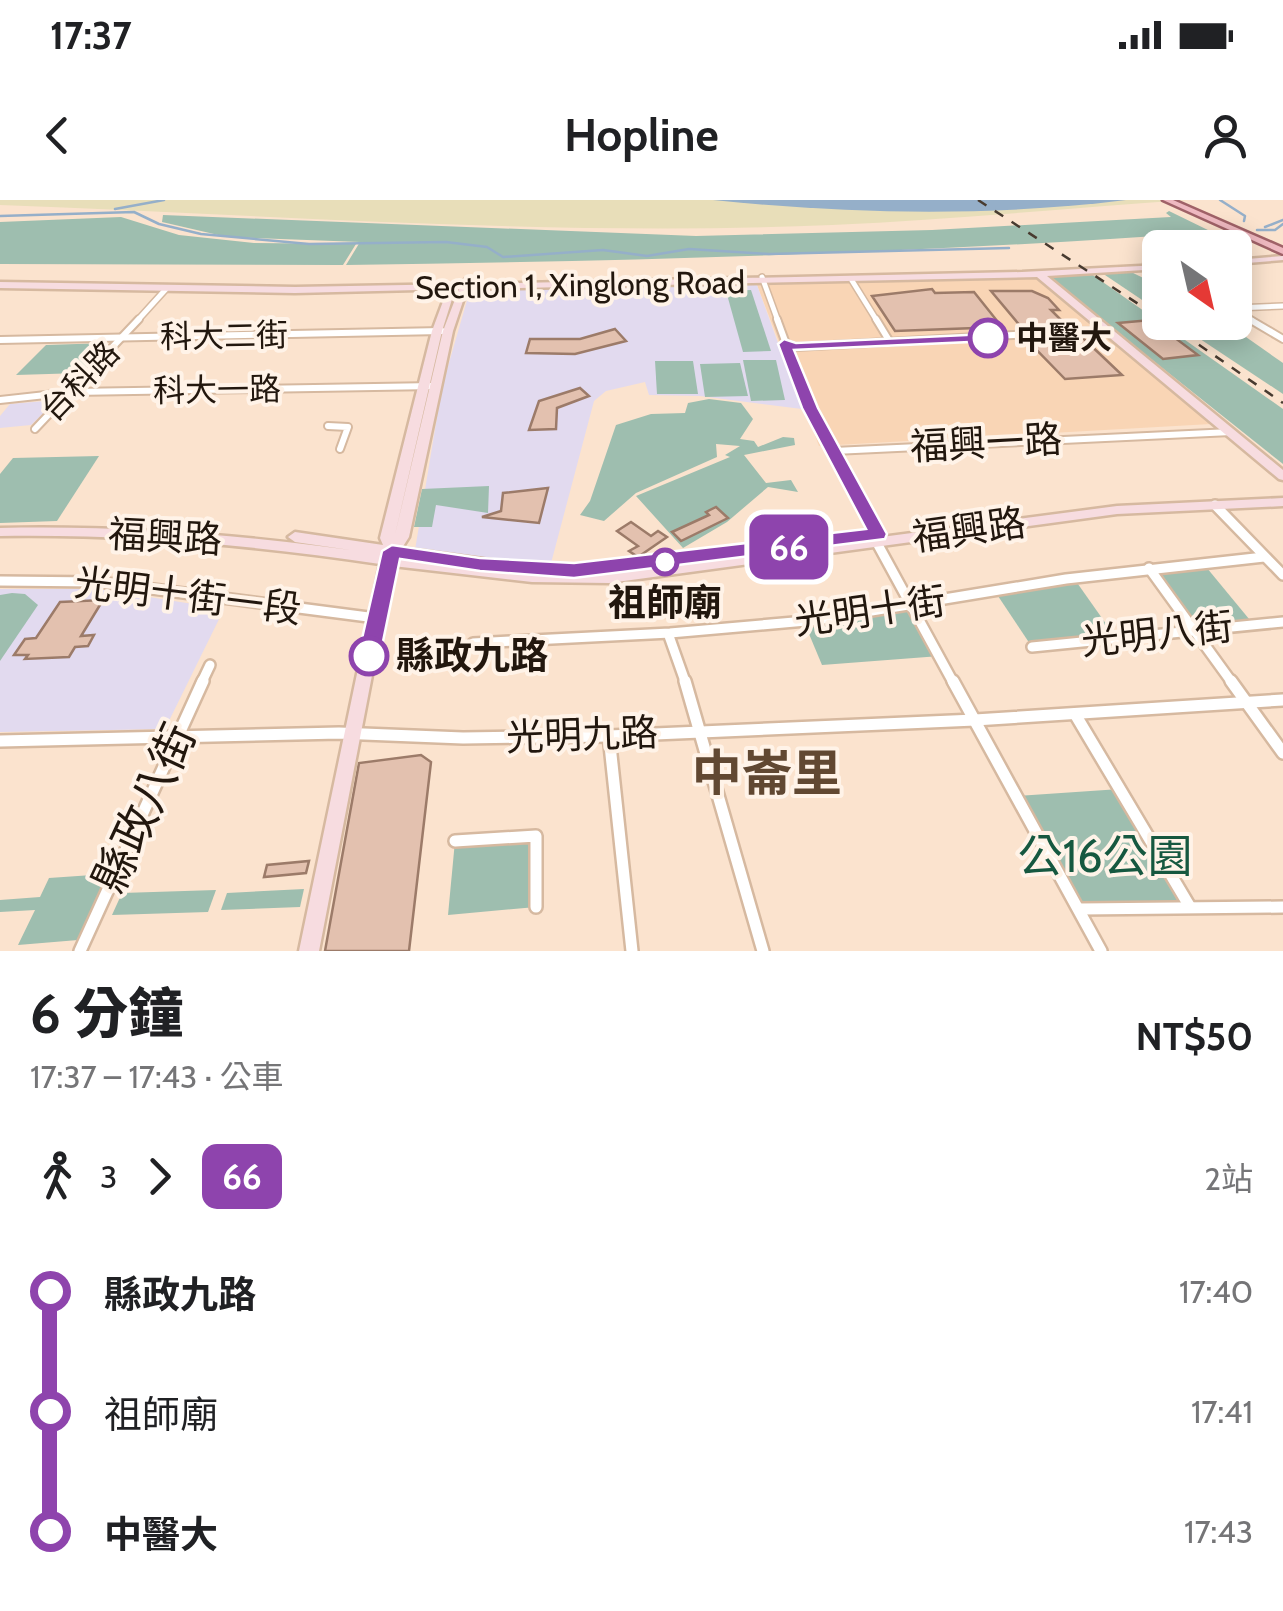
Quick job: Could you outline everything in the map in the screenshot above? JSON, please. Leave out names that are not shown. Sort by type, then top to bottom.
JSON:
[{"type":"main road","points":[[1167,200],[1283,254]]},
{"type":"main road","points":[[1176,200],[1283,254]]},
{"type":"street","points":[[1252,257],[1283,254]]},
{"type":"street","points":[[1252,260],[1283,254]]},
{"type":"street","name":"Section 1, Xinglong Road","points":[[762,279],[1142,267]]},
{"type":"street","points":[[1036,272],[1283,476]]},
{"type":"street","name":"Section 1, Xinglong Road","points":[[0,282],[166,289],[1036,272]]},
{"type":"street","points":[[762,279],[810,408],[1101,951]]},
{"type":"street","points":[[851,279],[889,340]]},
{"type":"street","name":"Section 1, Xinglong Road","points":[[0,282],[459,284]]},
{"type":"street","points":[[310,951],[376,618],[390,557],[402,538],[429,386],[459,284]]},
{"type":"street","name":"台科路","points":[[34,429],[166,289]]},
{"type":"street","points":[[1252,309],[1283,306]]},
{"type":"street","points":[[1252,320],[1283,339]]},
{"type":"street","points":[[784,344],[796,347],[889,340],[1104,334],[1107,330]]},
{"type":"street","name":"科大二街","points":[[0,340],[443,331]]},
{"type":"street","name":"科大一路","points":[[0,400],[73,392],[429,386]]},
{"type":"street","points":[[328,426],[348,427],[340,449]]},
{"type":"street","name":"福興一路","points":[[834,451],[1233,432]]},
{"type":"street","name":"福興路","points":[[1,529],[160,533],[390,557],[480,575],[591,579],[1098,505],[1283,498]]},
{"type":"street","name":"福興路","points":[[878,538],[1117,510],[1283,498]]},
{"type":"street","points":[[1214,505],[1283,575]]},
{"type":"street","name":"光明十街","points":[[473,643],[670,636],[914,607],[994,590],[1264,556]]},
{"type":"street","points":[[1150,568],[1283,753]]},
{"type":"street","name":"光明十街一段","points":[[0,581],[99,582],[376,618]]},
{"type":"street","name":"光明八街","points":[[1032,647],[1283,622]]},
{"type":"street","points":[[670,636],[702,731],[763,951]]},
{"type":"street","name":"縣政八街","points":[[80,951],[210,665]]},
{"type":"street","name":"光明九路","points":[[2,745],[178,736],[355,733],[463,738],[609,736],[975,720],[1283,700]]},
{"type":"street","points":[[1075,714],[1190,907]]},
{"type":"street","points":[[609,736],[632,951]]},
{"type":"street","points":[[455,841],[536,836],[536,907]]},
{"type":"street","points":[[1080,910],[1283,906]]},
{"type":"shaded area","points":[[1035,278],[1211,424],[819,446],[757,285]]},
{"type":"shaded area","points":[[757,285],[802,409],[700,396],[649,395],[645,382],[606,391],[594,401],[550,567],[415,550],[442,387],[470,290]]},
{"type":"shaded area","points":[[57,400],[31,425],[0,428],[0,416],[10,404]]},
{"type":"shaded area","points":[[0,589],[99,589],[224,609],[165,729],[0,732]]},
{"type":"green space","points":[[1166,213],[1208,230],[1142,230],[1142,236],[779,255],[346,265],[360,242],[227,237],[162,222],[163,215],[696,236],[932,230],[1171,217]]},
{"type":"green space","points":[[121,217],[179,235],[254,243],[356,244],[343,265],[0,264],[0,222]]},
{"type":"green space","points":[[1131,272],[1142,277],[1142,300],[1102,273]]},
{"type":"green space","points":[[1090,273],[1142,310],[1142,340],[1185,340],[1283,409],[1283,464],[1048,277]]},
{"type":"green space","points":[[751,290],[771,351],[743,352],[726,291]]},
{"type":"green space","points":[[1202,340],[1250,340],[1283,363],[1283,394]]},
{"type":"green space","points":[[107,343],[81,373],[16,375],[46,345]]},
{"type":"green space","points":[[743,360],[776,360],[785,400],[751,401]]},
{"type":"green space","points":[[655,361],[693,361],[698,394],[657,394]]},
{"type":"green space","points":[[740,363],[748,396],[705,397],[700,364]]},
{"type":"green space","points":[[709,399],[741,403],[753,419],[740,439],[754,441],[758,447],[783,437],[794,438],[795,445],[744,455],[766,483],[791,480],[798,492],[768,487],[727,522],[683,548],[636,496],[730,457],[725,455],[740,446],[716,444],[717,457],[636,493],[604,521],[580,515],[590,501],[616,425],[651,414],[685,413],[688,403]]},
{"type":"green space","points":[[99,456],[57,521],[0,523],[0,474],[13,458]]},
{"type":"green space","points":[[489,486],[488,513],[436,505],[432,527],[414,527],[422,489]]},
{"type":"green space","points":[[1202,562],[1254,625],[1194,629],[1149,568]]},
{"type":"green space","points":[[1073,577],[1116,638],[1032,647],[994,590]]},
{"type":"green space","points":[[25,594],[38,605],[0,661],[0,595]]},
{"type":"green space","points":[[914,607],[940,656],[822,665],[804,622]]},
{"type":"green space","name":"公16公園","points":[[1120,789],[1190,907],[1080,909],[1017,796]]},
{"type":"green space","points":[[536,836],[536,907],[448,915],[455,841]]},
{"type":"green space","points":[[107,874],[78,940],[18,945],[35,910],[0,912],[0,900],[40,897],[49,878]]},
{"type":"green space","points":[[304,889],[300,907],[221,910],[227,893]]},
{"type":"green space","points":[[216,890],[208,912],[112,915],[122,893]]},
{"type":"sand","points":[[0,200],[1187,200],[876,223],[625,228],[0,205]]},
{"type":"water","points":[[713,200],[1126,200],[1023,209],[919,212]]},
{"type":"building","points":[[932,289],[935,293],[974,292],[1002,327],[895,331],[872,296]]},
{"type":"building","points":[[991,291],[1032,291],[1048,298],[1059,310],[1051,310],[1066,325],[1022,328]]},
{"type":"building","points":[[1142,321],[1142,340],[1178,340],[1198,355],[1163,359],[1118,323]]},
{"type":"building","points":[[615,329],[626,341],[575,354],[526,353],[530,339],[580,339]]},
{"type":"building","points":[[1083,338],[1122,375],[1065,379],[1029,342]]},
{"type":"building","points":[[580,388],[589,396],[557,408],[556,429],[529,430],[539,401]]},
{"type":"building","points":[[548,488],[539,523],[482,517],[501,511],[503,493]]},
{"type":"building","points":[[716,507],[728,518],[681,541],[672,532],[709,515],[706,512]]},
{"type":"building","points":[[631,522],[651,536],[658,531],[667,537],[638,557],[629,551],[638,546],[617,531]]},
{"type":"building","points":[[103,600],[81,636],[94,635],[88,646],[75,647],[69,657],[25,659],[28,655],[14,655],[25,639],[36,638],[60,602]]},
{"type":"building","points":[[421,755],[431,762],[409,951],[325,951],[359,763]]},
{"type":"building","points":[[309,861],[306,873],[264,877],[267,865]]},
{"type":"waterway","points":[[115,209],[164,200]]},
{"type":"waterway","points":[[1220,200],[1245,216],[1244,221]]},
{"type":"waterway","points":[[0,216],[134,212],[159,224],[201,234],[309,244],[446,242],[487,247],[503,257],[603,250],[647,256],[689,249],[769,254],[1009,248]]},
{"type":"waterway","points":[[1265,227],[1283,220]]},
{"type":"waterway","points":[[1257,230],[1275,230],[1283,224]]},
{"type":"railway","points":[[978,200],[1142,306]]},
{"type":"railway","points":[[1192,340],[1283,403]]},
{"type":"bus line","name":"66","points":[[369,656],[392,551],[547,571],[608,569],[878,534],[810,408],[784,344],[796,347],[988,338]]},
{"type":"place","name":"中醫大","points":[[988,338]]},
{"type":"place","name":"祖師廟","points":[[665,562]]},
{"type":"place","name":"縣政九路","points":[[369,656]]},
{"type":"district","name":"中崙里","points":[[767,773]]}]
